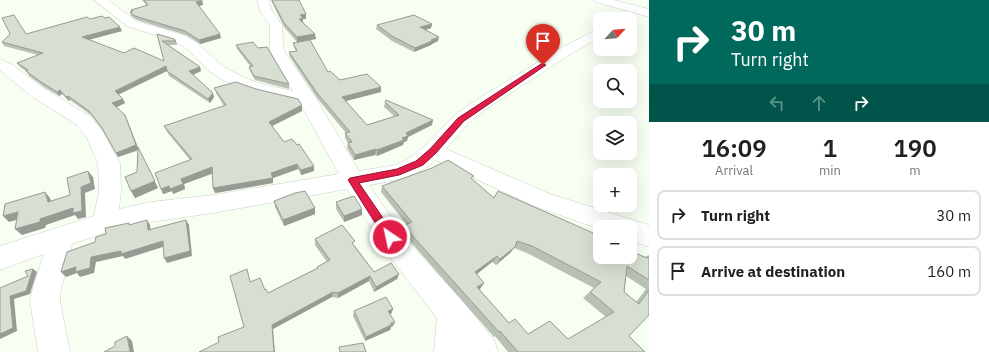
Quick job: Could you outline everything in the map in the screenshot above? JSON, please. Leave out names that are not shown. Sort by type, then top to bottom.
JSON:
[{"type":"street","points":[[100,0],[129,22],[179,38],[186,42],[221,72],[265,90],[308,100]]},
{"type":"street","points":[[263,0],[268,13],[276,24],[277,31],[275,44],[277,51],[308,100],[353,180],[398,248],[453,314],[482,352]]},
{"type":"street","points":[[600,0],[643,7]]},
{"type":"street","points":[[0,258],[105,222],[151,212],[213,204],[399,172],[410,168],[420,163],[433,151],[461,119],[535,70],[593,36]]},
{"type":"street","points":[[0,64],[8,68],[37,92],[83,120],[96,138],[109,163],[110,191],[105,222]]},
{"type":"street","points":[[433,151],[542,200],[602,220]]},
{"type":"street","points":[[637,232],[649,236]]},
{"type":"street","points":[[54,352],[45,300],[47,287],[56,264],[60,238]]},
{"type":"street","points":[[450,352],[453,314]]},
{"type":"building","points":[[144,0],[202,0],[196,2],[220,34],[199,40],[185,31],[135,16],[130,12],[133,11],[131,10],[148,5]]},
{"type":"building","points":[[272,0],[299,0],[306,14],[300,15],[303,18],[299,19],[315,34],[297,37],[284,23]]},
{"type":"building","points":[[14,15],[26,34],[87,17],[90,19],[102,16],[105,18],[109,17],[120,27],[82,37],[124,53],[134,48],[164,61],[157,34],[174,39],[176,41],[162,41],[200,67],[189,71],[213,93],[208,99],[167,71],[166,66],[115,91],[123,99],[112,103],[125,115],[136,145],[116,153],[102,128],[89,111],[68,96],[66,97],[60,90],[57,92],[41,82],[26,71],[28,70],[17,63],[43,53],[2,42],[10,34],[2,18]]},
{"type":"building","points":[[414,15],[432,24],[420,27],[439,37],[415,48],[392,36],[377,25]]},
{"type":"building","points":[[310,40],[328,72],[330,71],[340,80],[367,74],[381,87],[342,97],[367,125],[399,115],[385,102],[386,100],[433,120],[406,133],[408,136],[402,138],[404,140],[377,150],[355,155],[348,143],[352,142],[345,133],[350,132],[317,93],[289,52],[297,51],[293,43]]},
{"type":"building","points":[[253,42],[258,48],[267,47],[289,84],[254,76],[249,67],[253,66],[236,45]]},
{"type":"building","points":[[236,82],[256,89],[298,99],[302,105],[269,122],[284,142],[292,139],[297,145],[299,144],[314,166],[301,170],[297,164],[271,173],[273,178],[213,188],[212,167],[181,179],[183,184],[170,189],[169,186],[161,189],[155,173],[192,159],[164,126],[226,105],[214,88]]},
{"type":"building","points":[[138,147],[155,181],[131,191],[125,177],[137,172]]},
{"type":"building","points":[[448,160],[474,176],[471,178],[494,198],[498,191],[593,233],[593,264],[637,264],[637,254],[647,258],[649,256],[649,280],[627,266],[624,292],[639,304],[649,290],[649,315],[629,336],[645,352],[518,352],[410,233],[405,225],[412,222],[382,186],[432,168]],"holes":[[[517,241],[532,246],[601,282],[590,292],[614,312],[568,339],[550,321],[528,334],[515,319],[509,323],[477,287],[484,283],[475,272],[497,256],[500,259],[515,247]]]},
{"type":"building","points":[[88,171],[91,183],[81,187],[82,211],[73,213],[73,208],[40,219],[40,222],[15,229],[18,212],[3,216],[5,204],[45,192],[48,202],[70,195],[67,178]]},
{"type":"building","points":[[305,191],[315,208],[283,220],[274,201]]},
{"type":"building","points":[[354,196],[362,209],[344,216],[336,202]]},
{"type":"building","points":[[147,220],[148,230],[186,220],[190,251],[164,258],[163,241],[121,254],[121,251],[91,257],[90,268],[75,272],[76,267],[61,272],[67,252],[95,242],[96,237],[106,234],[105,228],[129,223],[129,225]]},
{"type":"building","points":[[342,225],[355,241],[352,243],[374,272],[391,263],[399,274],[376,287],[370,276],[338,293],[333,292],[272,325],[274,352],[199,352],[219,342],[218,337],[244,327],[230,276],[247,269],[250,282],[260,278],[265,290],[266,289],[268,293],[318,268],[317,267],[330,260],[315,239]]},
{"type":"building","points":[[33,269],[26,291],[10,296],[13,328],[0,334],[0,288],[28,276],[25,271]]},
{"type":"building","points":[[386,297],[393,309],[388,311],[395,322],[366,337],[354,311]]},
{"type":"building","points":[[127,336],[130,352],[104,352],[115,346],[115,342]]},
{"type":"building","points":[[363,343],[366,352],[340,352],[339,347]]},
{"type":"route","points":[[390,237],[353,180],[399,172],[420,163],[433,151],[461,119],[543,65]]}]
